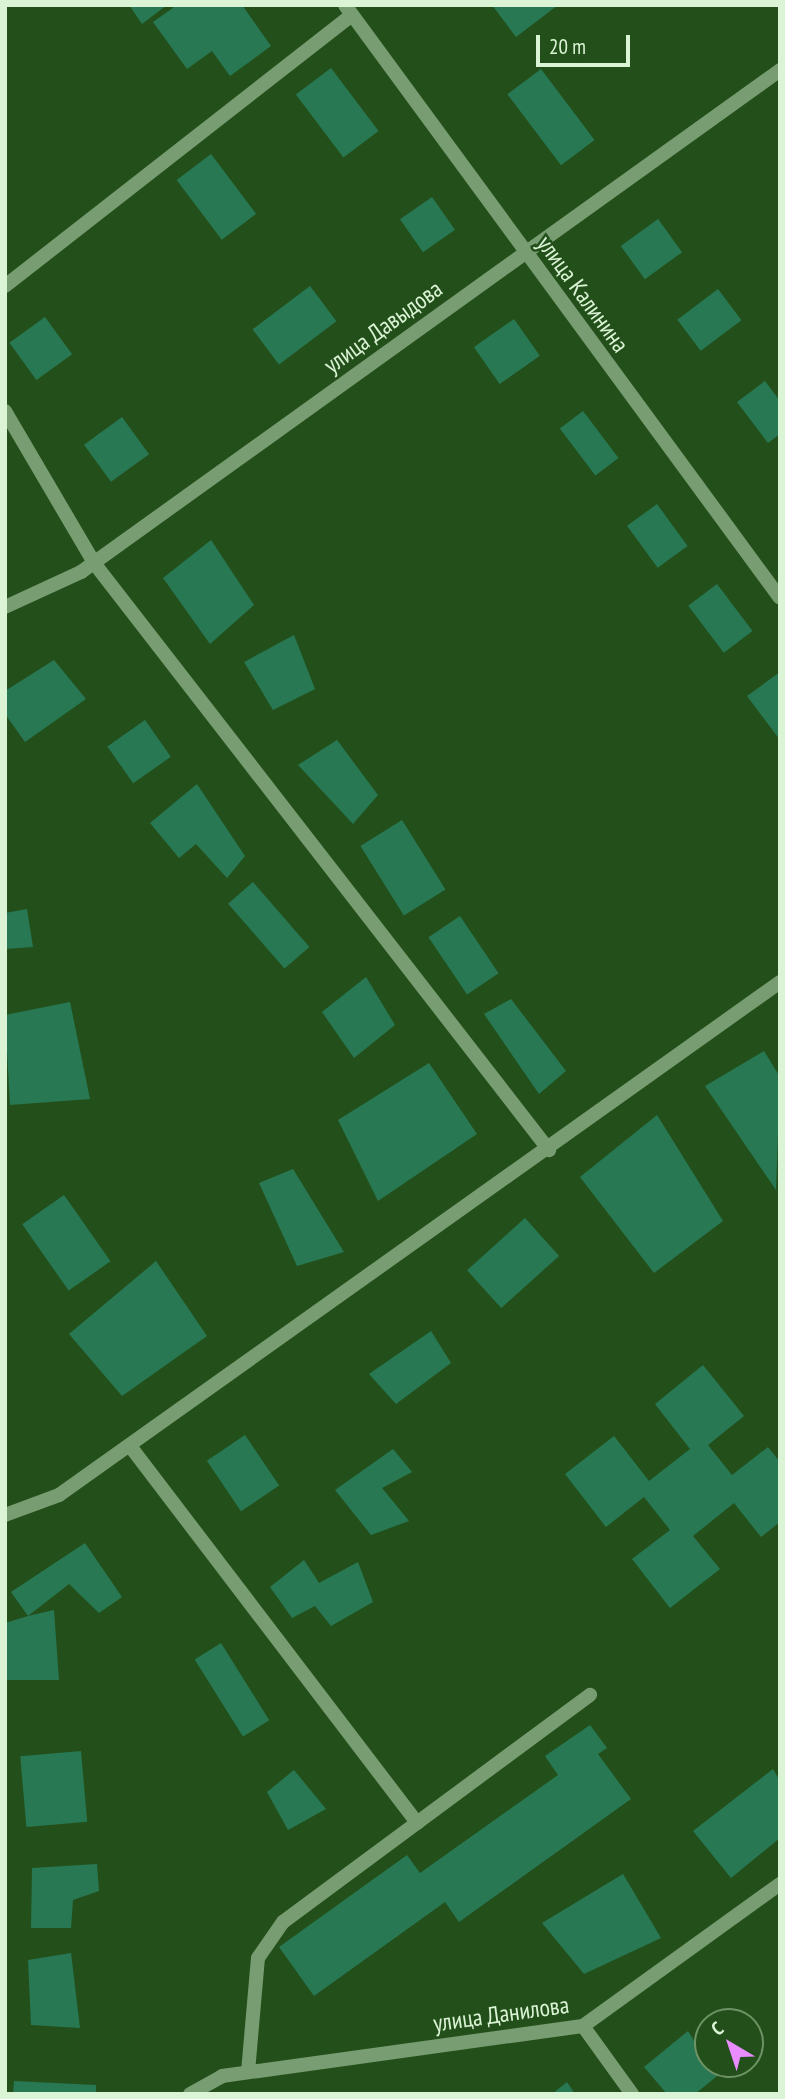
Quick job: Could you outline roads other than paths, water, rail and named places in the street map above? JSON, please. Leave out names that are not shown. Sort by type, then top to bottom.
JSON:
[{"type":"street","name":"улица Калинина","points":[[5,286],[348,10],[780,598]]},
{"type":"street","name":"улица Давыдова","points":[[5,607],[94,563],[780,71]]},
{"type":"street","points":[[5,411],[94,563],[549,1150]]},
{"type":"street","points":[[5,1515],[59,1495],[549,1150],[780,982]]},
{"type":"street","points":[[130,1446],[417,1823]]},
{"type":"street","points":[[248,2072],[258,1958],[284,1922],[590,1695]]},
{"type":"street","name":"улица Данилова","points":[[190,2094],[222,2076],[583,2026],[780,1884]]},
{"type":"street","points":[[583,2026],[632,2094]]}]
